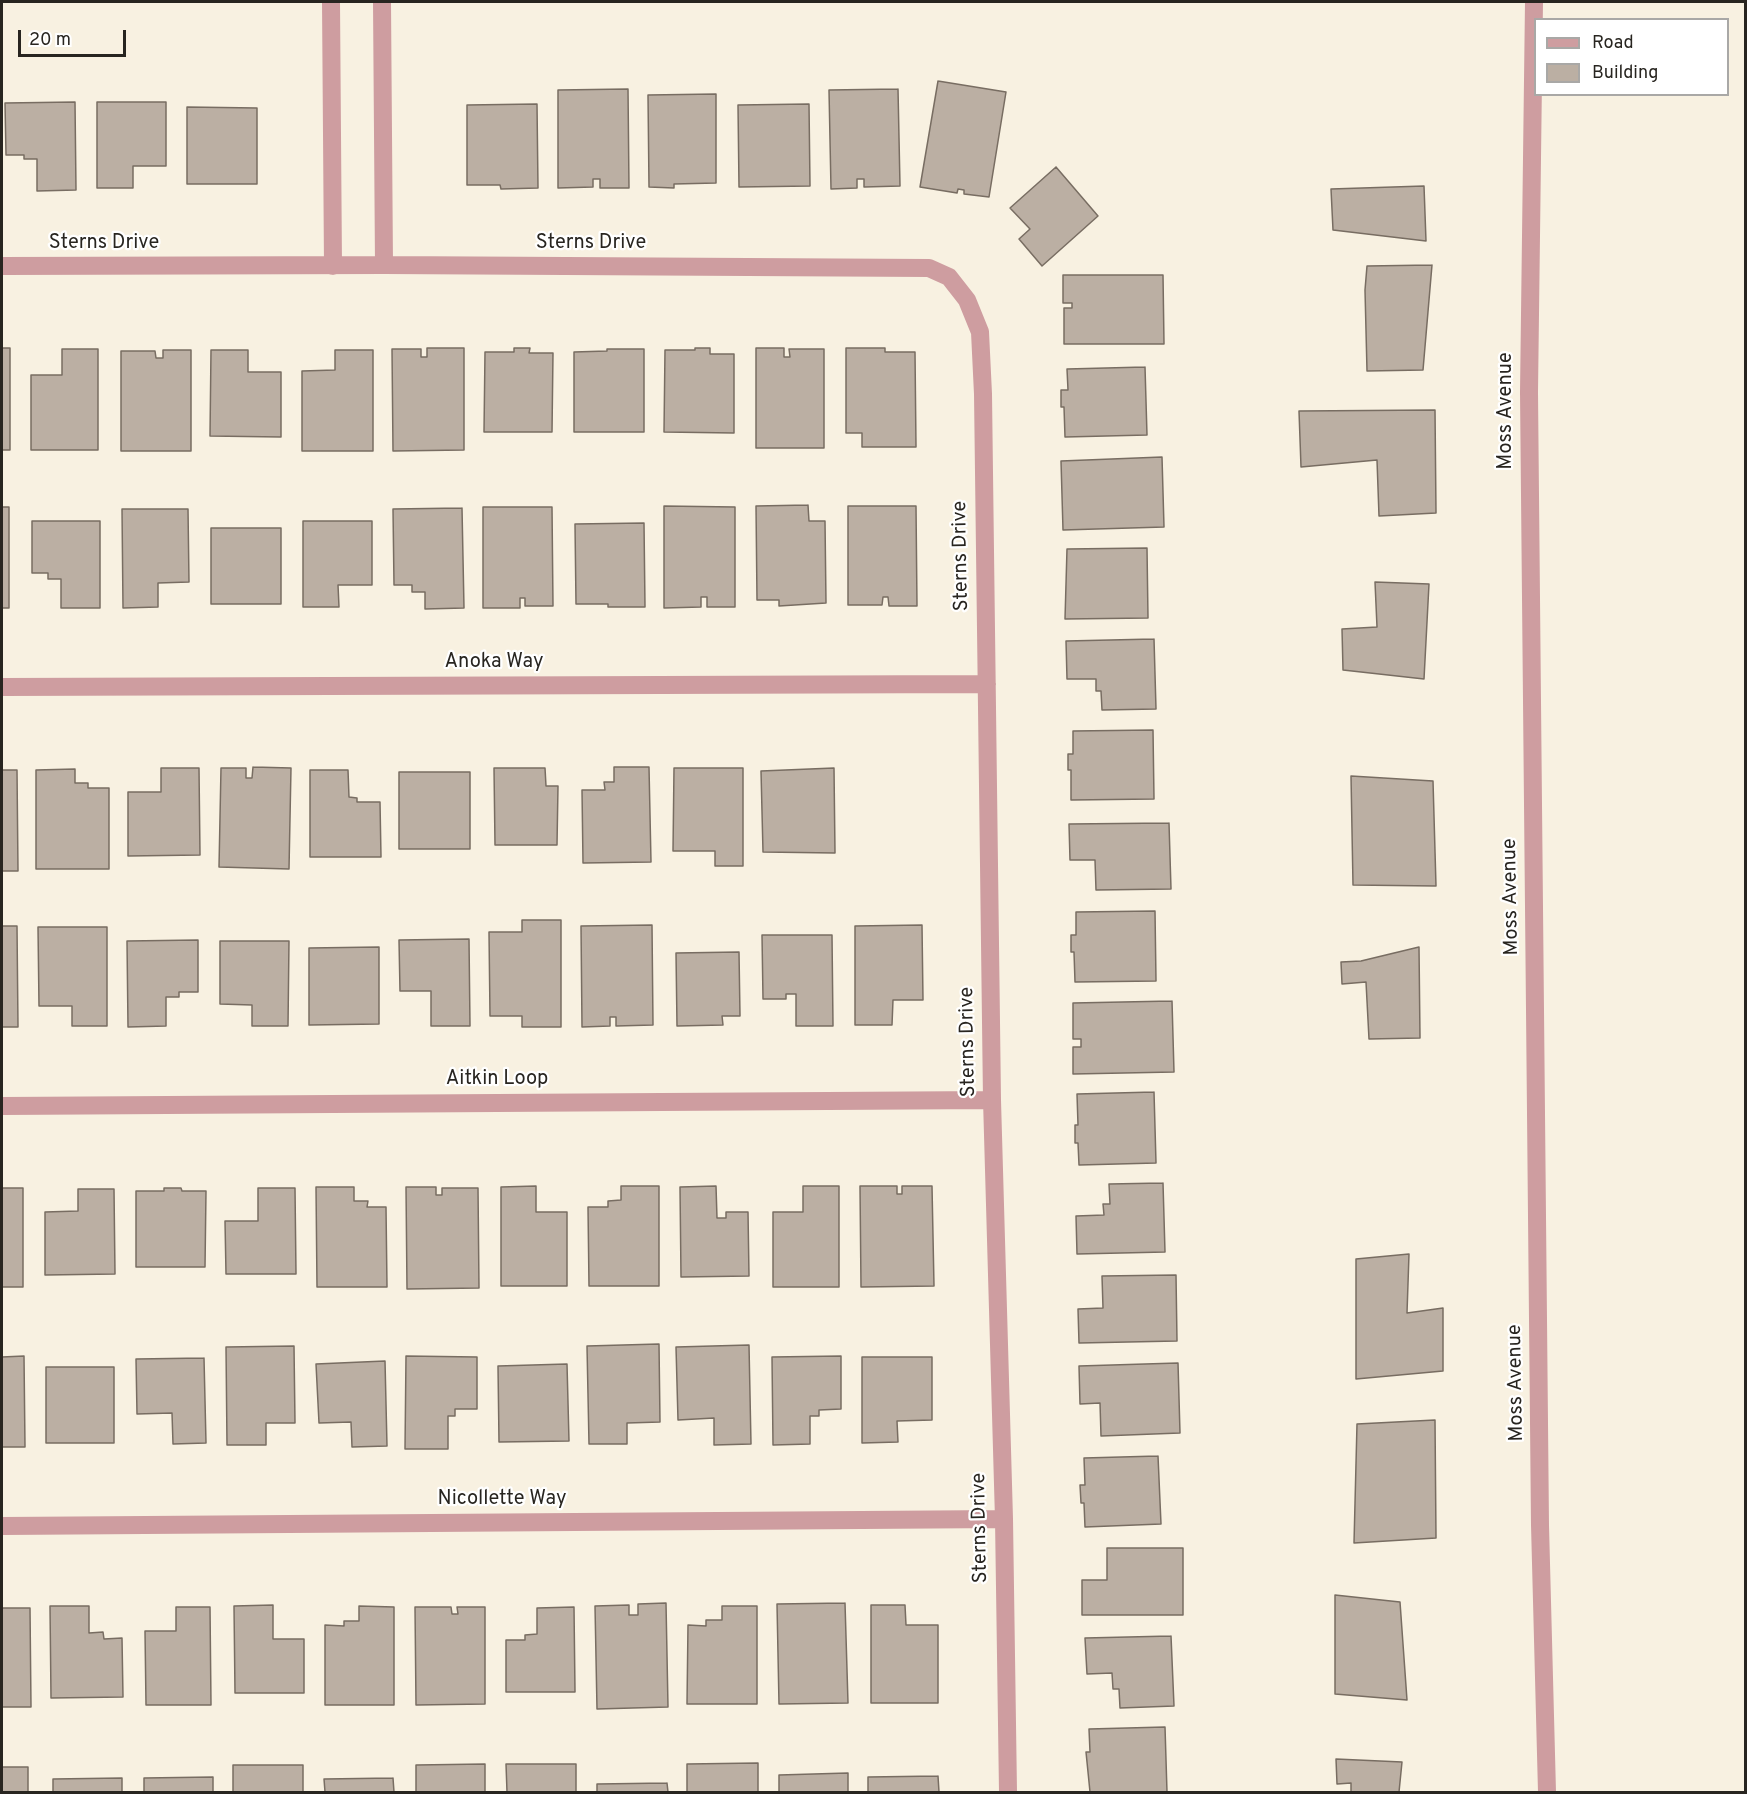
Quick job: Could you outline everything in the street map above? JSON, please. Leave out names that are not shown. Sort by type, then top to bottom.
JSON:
[{"type":"street","points":[[332,2],[333,266]]},
{"type":"street","points":[[382,2],[384,266]]},
{"type":"street","name":"Moss Avenue","points":[[1534,2],[1529,416],[1540,1501],[1546,1792]]},
{"type":"street","name":"Sterns Drive","points":[[2,266],[929,268],[949,277],[967,300],[980,332],[983,406],[992,1100],[1004,1520],[1008,1792]]},
{"type":"street","name":"Anoka Way","points":[[2,687],[987,684]]},
{"type":"street","name":"Aitkin Loop","points":[[2,1106],[992,1100]]},
{"type":"street","name":"Nicollette Way","points":[[2,1526],[1004,1520]]},
{"type":"building","points":[[938,81],[1006,92],[989,197],[964,194],[964,190],[958,189],[957,193],[920,187]]},
{"type":"building","points":[[628,89],[629,188],[600,188],[600,179],[593,179],[593,187],[558,188],[558,90]]},
{"type":"building","points":[[898,89],[900,186],[864,187],[864,179],[857,179],[857,188],[831,189],[829,90]]},
{"type":"building","points":[[716,94],[716,183],[674,184],[674,188],[649,187],[648,95]]},
{"type":"building","points":[[75,102],[76,190],[37,191],[37,159],[24,159],[24,155],[6,155],[5,103]]},
{"type":"building","points":[[97,102],[166,102],[166,166],[133,166],[133,188],[97,188]]},
{"type":"building","points":[[537,104],[538,188],[501,189],[500,185],[467,185],[467,105]]},
{"type":"building","points":[[809,104],[810,186],[739,187],[738,105]]},
{"type":"building","points":[[187,107],[257,108],[257,184],[187,184]]},
{"type":"building","points":[[1056,167],[1098,216],[1042,266],[1019,239],[1030,229],[1010,208]]},
{"type":"building","points":[[1424,186],[1426,241],[1333,230],[1331,189]]},
{"type":"building","points":[[1432,265],[1423,370],[1367,371],[1365,290],[1367,266]]},
{"type":"building","points":[[1063,275],[1163,275],[1164,344],[1064,344],[1064,308],[1072,308],[1072,303],[1063,303]]},
{"type":"building","points":[[2,348],[10,348],[10,450],[2,450]]},
{"type":"building","points":[[427,348],[464,348],[464,450],[393,451],[392,349],[421,349],[421,357],[427,357]]},
{"type":"building","points":[[514,348],[530,348],[529,353],[553,353],[552,432],[484,432],[485,352],[514,352]]},
{"type":"building","points":[[695,348],[710,348],[710,354],[734,354],[734,433],[664,432],[665,350],[695,350]]},
{"type":"building","points":[[756,348],[784,348],[784,357],[790,357],[789,349],[824,349],[824,448],[756,448]]},
{"type":"building","points":[[846,348],[885,348],[885,352],[915,352],[916,447],[862,447],[862,433],[846,433]]},
{"type":"building","points":[[62,349],[98,349],[98,450],[31,450],[31,375],[62,375]]},
{"type":"building","points":[[607,349],[644,349],[644,432],[574,432],[574,352],[607,351]]},
{"type":"building","points":[[163,350],[191,350],[191,451],[121,451],[121,351],[155,351],[156,358],[163,358]]},
{"type":"building","points":[[211,350],[248,350],[248,372],[281,372],[281,437],[210,436]]},
{"type":"building","points":[[335,350],[373,350],[373,451],[302,451],[302,371],[335,370]]},
{"type":"building","points":[[1145,367],[1147,435],[1065,437],[1061,390],[1068,390],[1067,369]]},
{"type":"building","points":[[1435,410],[1436,513],[1379,516],[1377,460],[1301,467],[1299,411]]},
{"type":"building","points":[[1162,457],[1164,527],[1063,530],[1061,461]]},
{"type":"building","points":[[808,505],[809,521],[825,521],[826,603],[779,606],[779,600],[757,600],[756,506]]},
{"type":"building","points":[[664,506],[735,507],[735,607],[707,607],[707,597],[701,597],[701,607],[664,608]]},
{"type":"building","points":[[848,506],[916,506],[917,606],[889,606],[888,597],[883,597],[882,605],[848,605]]},
{"type":"building","points":[[2,507],[9,507],[9,608],[2,608]]},
{"type":"building","points":[[483,507],[552,507],[553,606],[525,606],[525,598],[520,598],[520,608],[483,608]]},
{"type":"building","points":[[462,508],[464,608],[425,609],[425,592],[412,592],[412,585],[394,585],[393,509]]},
{"type":"building","points":[[122,509],[188,509],[189,582],[158,583],[158,607],[123,608]]},
{"type":"building","points":[[32,521],[100,521],[100,608],[61,608],[61,579],[48,579],[48,573],[32,573]]},
{"type":"building","points":[[303,521],[372,521],[372,585],[338,585],[339,607],[303,607]]},
{"type":"building","points":[[644,523],[645,607],[576,604],[575,524]]},
{"type":"building","points":[[211,528],[281,528],[281,604],[211,604]]},
{"type":"building","points":[[1147,548],[1148,618],[1065,619],[1067,549]]},
{"type":"building","points":[[1375,582],[1429,584],[1424,679],[1343,670],[1342,629],[1377,627]]},
{"type":"building","points":[[1154,639],[1156,709],[1102,710],[1101,691],[1096,691],[1096,679],[1067,679],[1066,641]]},
{"type":"building","points":[[1153,730],[1154,799],[1071,800],[1071,770],[1068,770],[1068,754],[1073,754],[1073,731]]},
{"type":"building","points":[[253,767],[291,768],[289,869],[219,867],[221,768],[246,768],[246,778],[252,778]]},
{"type":"building","points":[[614,767],[649,767],[651,862],[583,863],[582,790],[605,790],[604,782],[614,782]]},
{"type":"building","points":[[161,768],[199,768],[200,855],[128,856],[128,792],[161,792]]},
{"type":"building","points":[[494,768],[545,768],[546,786],[558,786],[557,845],[495,845]]},
{"type":"building","points":[[674,768],[743,768],[743,866],[715,866],[715,851],[673,851]]},
{"type":"building","points":[[834,768],[835,853],[763,852],[761,771]]},
{"type":"building","points":[[75,769],[75,783],[88,783],[88,788],[109,788],[109,869],[36,869],[36,770]]},
{"type":"building","points":[[2,770],[17,770],[18,871],[2,871]]},
{"type":"building","points":[[310,770],[348,770],[349,797],[357,798],[357,802],[380,802],[381,857],[310,857]]},
{"type":"building","points":[[399,772],[470,772],[470,849],[399,849]]},
{"type":"building","points":[[1351,776],[1433,781],[1436,886],[1353,885]]},
{"type":"building","points":[[1169,823],[1171,889],[1096,890],[1095,860],[1070,860],[1069,824]]},
{"type":"building","points":[[1155,911],[1156,981],[1075,982],[1071,935],[1076,935],[1076,912]]},
{"type":"building","points":[[522,920],[561,920],[561,1027],[522,1027],[522,1016],[490,1016],[489,932],[522,932]]},
{"type":"building","points":[[652,925],[653,1025],[616,1026],[616,1017],[610,1017],[610,1026],[582,1027],[581,926]]},
{"type":"building","points":[[922,925],[923,1000],[893,1000],[892,1025],[855,1025],[855,926]]},
{"type":"building","points":[[2,926],[17,926],[18,1027],[2,1027]]},
{"type":"building","points":[[38,927],[107,927],[107,1026],[72,1026],[72,1006],[39,1006]]},
{"type":"building","points":[[762,935],[832,935],[833,1026],[796,1026],[796,994],[786,994],[786,999],[763,999]]},
{"type":"building","points":[[469,939],[470,1026],[431,1026],[431,991],[400,991],[399,940]]},
{"type":"building","points":[[198,940],[198,992],[179,992],[179,997],[166,997],[166,1026],[128,1027],[127,941]]},
{"type":"building","points":[[220,941],[289,941],[288,1026],[252,1026],[252,1005],[220,1004]]},
{"type":"building","points":[[379,947],[379,1024],[309,1025],[309,948]]},
{"type":"building","points":[[1419,947],[1420,1038],[1369,1039],[1366,982],[1342,984],[1341,962],[1361,961]]},
{"type":"building","points":[[739,952],[740,1016],[722,1016],[723,1025],[677,1026],[676,953]]},
{"type":"building","points":[[1172,1001],[1174,1072],[1073,1074],[1073,1047],[1081,1047],[1081,1039],[1073,1039],[1073,1003]]},
{"type":"building","points":[[1154,1092],[1156,1163],[1079,1165],[1078,1143],[1075,1143],[1075,1125],[1078,1125],[1077,1094]]},
{"type":"building","points":[[1163,1183],[1165,1252],[1077,1254],[1076,1216],[1104,1215],[1103,1204],[1110,1204],[1109,1184]]},
{"type":"building","points":[[536,1186],[536,1212],[567,1212],[567,1286],[501,1286],[501,1187]]},
{"type":"building","points":[[621,1186],[659,1186],[659,1286],[589,1286],[588,1207],[608,1207],[608,1201],[621,1200]]},
{"type":"building","points":[[716,1186],[717,1218],[726,1218],[726,1212],[748,1212],[749,1276],[681,1277],[680,1187]]},
{"type":"building","points":[[803,1186],[839,1186],[839,1287],[773,1287],[773,1212],[803,1212]]},
{"type":"building","points":[[860,1186],[897,1186],[897,1194],[902,1194],[902,1186],[932,1186],[934,1286],[861,1287]]},
{"type":"building","points":[[316,1187],[354,1187],[354,1201],[368,1201],[367,1207],[386,1207],[387,1287],[317,1287]]},
{"type":"building","points":[[406,1187],[436,1187],[436,1195],[442,1195],[442,1188],[478,1188],[479,1288],[407,1289]]},
{"type":"building","points":[[2,1188],[23,1188],[23,1287],[2,1287]]},
{"type":"building","points":[[164,1188],[206,1191],[205,1267],[136,1267],[136,1191],[164,1191]]},
{"type":"building","points":[[258,1188],[295,1188],[296,1274],[226,1274],[225,1221],[258,1221]]},
{"type":"building","points":[[78,1189],[114,1189],[115,1274],[45,1275],[45,1212],[78,1211]]},
{"type":"building","points":[[1409,1254],[1407,1313],[1443,1308],[1443,1371],[1356,1379],[1356,1259]]},
{"type":"building","points":[[1176,1275],[1177,1341],[1079,1343],[1078,1309],[1103,1308],[1102,1276]]},
{"type":"building","points":[[659,1344],[660,1422],[627,1423],[627,1444],[589,1444],[587,1346]]},
{"type":"building","points":[[749,1345],[751,1444],[714,1445],[714,1418],[678,1420],[676,1347]]},
{"type":"building","points":[[294,1346],[295,1423],[266,1423],[266,1445],[227,1445],[226,1347]]},
{"type":"building","points":[[24,1356],[25,1447],[2,1447],[2,1357]]},
{"type":"building","points":[[406,1356],[477,1357],[477,1409],[455,1409],[455,1416],[448,1416],[448,1449],[405,1449]]},
{"type":"building","points":[[841,1356],[841,1409],[819,1410],[819,1416],[810,1416],[810,1444],[773,1445],[772,1357]]},
{"type":"building","points":[[862,1357],[932,1357],[932,1420],[897,1421],[898,1442],[862,1443]]},
{"type":"building","points":[[204,1358],[206,1443],[173,1444],[172,1413],[137,1414],[136,1359]]},
{"type":"building","points":[[385,1361],[387,1446],[352,1447],[351,1422],[319,1423],[316,1364]]},
{"type":"building","points":[[1178,1363],[1180,1433],[1101,1436],[1100,1403],[1080,1404],[1079,1366]]},
{"type":"building","points":[[567,1364],[569,1441],[499,1442],[498,1366]]},
{"type":"building","points":[[46,1367],[114,1367],[114,1443],[46,1443]]},
{"type":"building","points":[[1435,1420],[1436,1538],[1354,1543],[1357,1424]]},
{"type":"building","points":[[1158,1456],[1161,1524],[1085,1527],[1084,1503],[1081,1503],[1080,1485],[1085,1485],[1084,1458]]},
{"type":"building","points":[[1107,1548],[1183,1548],[1183,1615],[1082,1615],[1082,1580],[1107,1580]]},
{"type":"building","points":[[1335,1595],[1400,1602],[1407,1700],[1335,1694]]},
{"type":"building","points":[[666,1603],[668,1707],[597,1709],[595,1606],[629,1605],[629,1615],[638,1615],[638,1604]]},
{"type":"building","points":[[845,1603],[848,1703],[779,1704],[777,1604]]},
{"type":"building","points":[[273,1605],[273,1639],[304,1639],[304,1693],[235,1693],[234,1606]]},
{"type":"building","points":[[871,1605],[905,1605],[906,1625],[938,1625],[938,1703],[871,1703]]},
{"type":"building","points":[[50,1606],[89,1606],[89,1633],[103,1632],[104,1639],[122,1638],[123,1697],[51,1698]]},
{"type":"building","points":[[359,1606],[394,1607],[394,1705],[325,1705],[325,1625],[344,1626],[344,1621],[359,1621]]},
{"type":"building","points":[[722,1606],[757,1606],[757,1704],[687,1704],[688,1625],[706,1626],[706,1620],[722,1620]]},
{"type":"building","points":[[176,1607],[210,1607],[211,1705],[146,1705],[145,1631],[176,1631]]},
{"type":"building","points":[[415,1607],[451,1607],[452,1614],[458,1614],[457,1607],[485,1607],[485,1704],[416,1705]]},
{"type":"building","points":[[574,1607],[575,1692],[506,1692],[506,1640],[525,1640],[525,1635],[537,1634],[537,1608]]},
{"type":"building","points":[[2,1608],[30,1608],[31,1707],[2,1707]]},
{"type":"building","points":[[1171,1636],[1174,1706],[1120,1708],[1119,1689],[1113,1689],[1112,1673],[1087,1674],[1085,1638]]},
{"type":"building","points":[[1165,1727],[1167,1792],[1090,1792],[1086,1752],[1090,1752],[1089,1729]]},
{"type":"building","points":[[1336,1759],[1402,1762],[1399,1792],[1351,1792],[1351,1783],[1337,1784]]},
{"type":"building","points":[[758,1763],[758,1792],[687,1792],[687,1764]]},
{"type":"building","points":[[485,1764],[485,1792],[416,1792],[416,1765]]},
{"type":"building","points":[[506,1764],[576,1764],[576,1792],[507,1792]]},
{"type":"building","points":[[233,1765],[303,1765],[303,1792],[233,1792]]},
{"type":"building","points":[[2,1767],[28,1767],[28,1792],[2,1792]]},
{"type":"building","points":[[848,1773],[848,1792],[779,1792],[779,1775]]},
{"type":"building","points":[[938,1776],[939,1792],[868,1792],[868,1777]]},
{"type":"building","points":[[213,1777],[213,1792],[144,1792],[144,1778]]},
{"type":"building","points":[[122,1778],[122,1792],[53,1792],[53,1779]]},
{"type":"building","points":[[393,1778],[394,1792],[325,1792],[324,1779]]},
{"type":"building","points":[[667,1783],[668,1792],[597,1792],[597,1784]]}]
